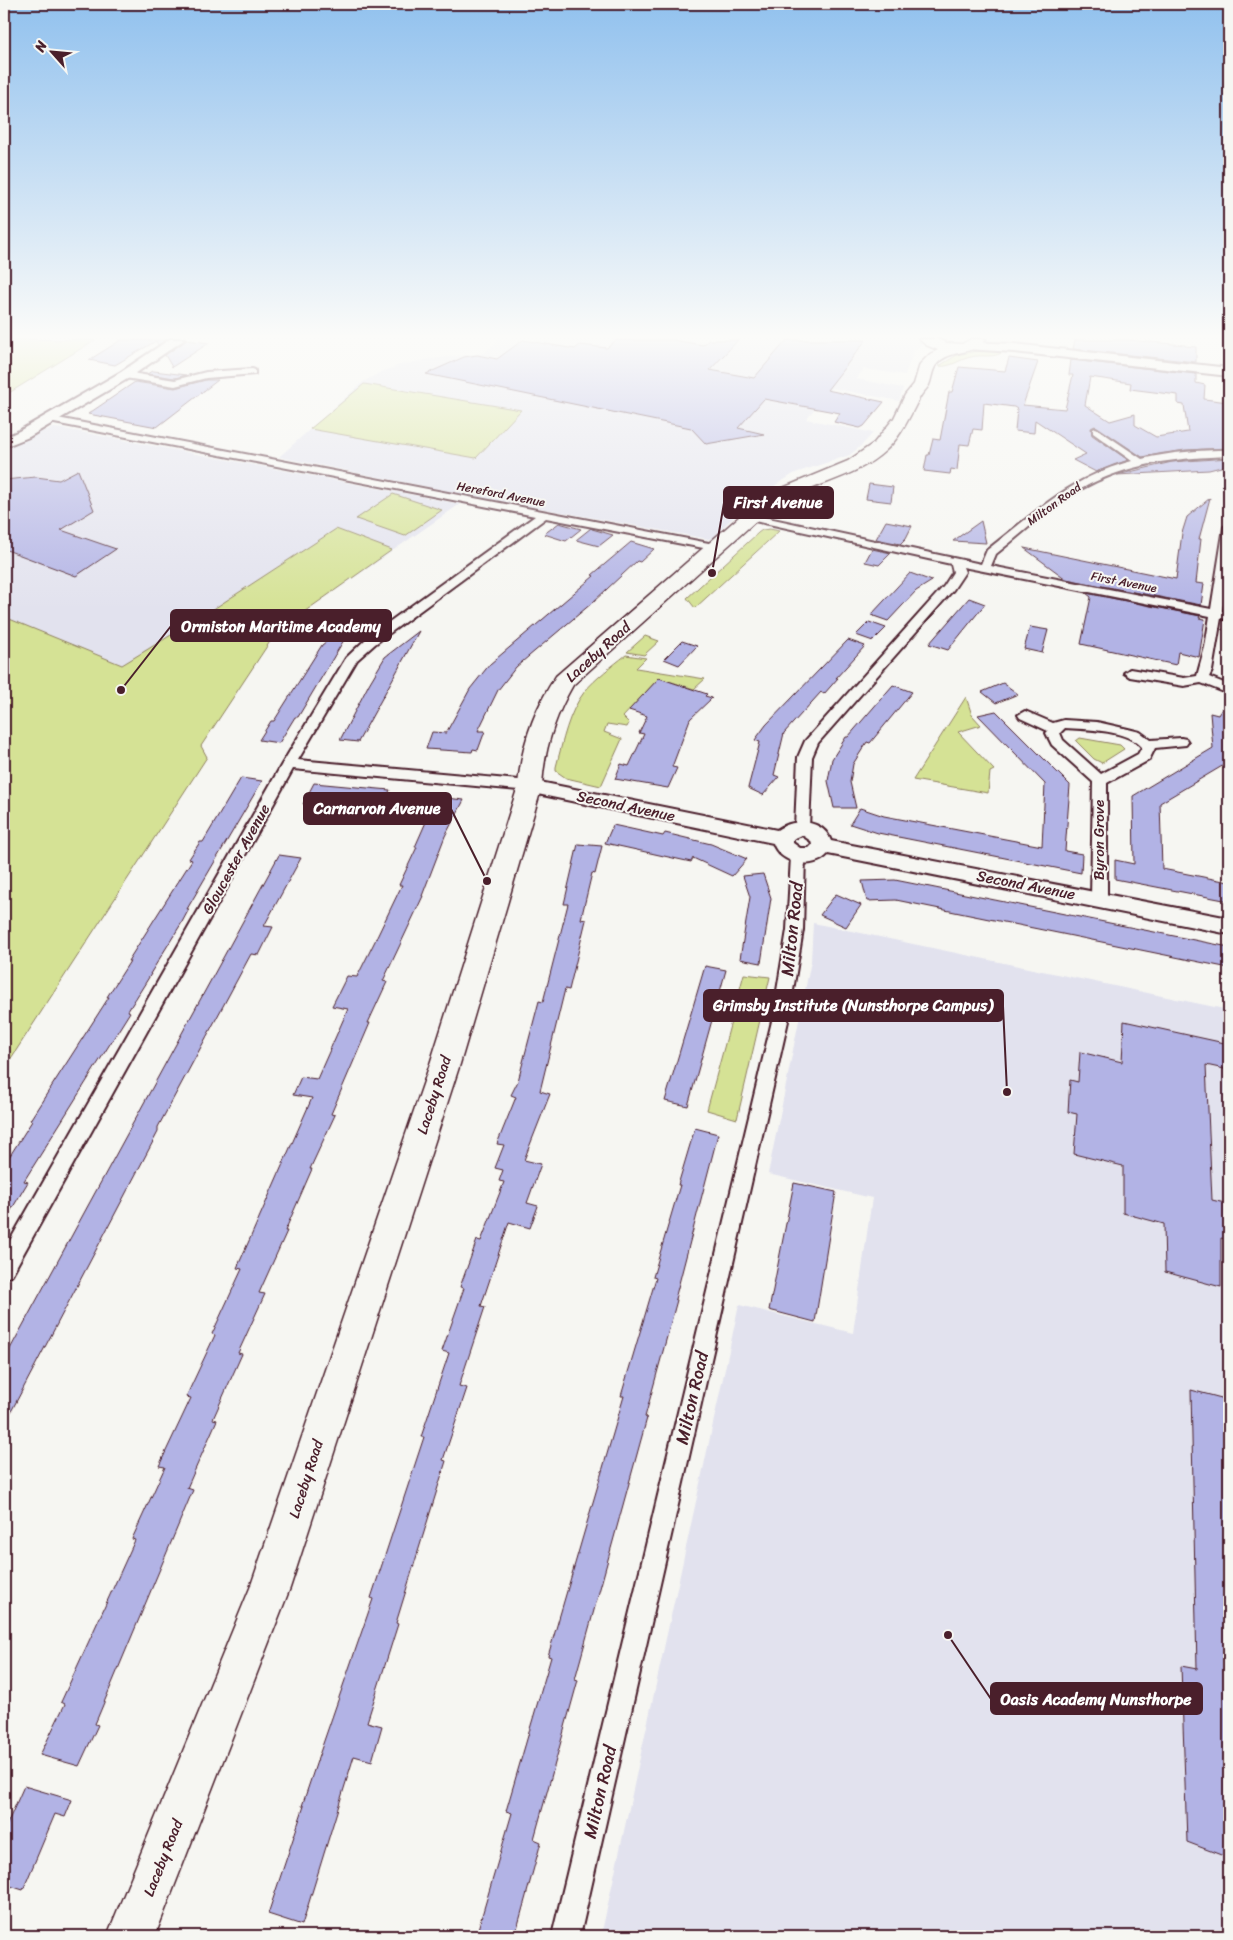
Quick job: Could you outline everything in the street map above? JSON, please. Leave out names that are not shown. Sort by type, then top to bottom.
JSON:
[{"type":"highway","name":"Laceby Road","points":[[131,1936],[270,1588],[445,1064],[530,786],[530,763],[550,704],[564,681],[750,517],[778,498],[865,459],[880,447],[896,430]]},
{"type":"street","points":[[4,443],[31,430]]},
{"type":"street","name":"Hereford Avenue","points":[[102,430],[714,547]]},
{"type":"street","points":[[1096,430],[1140,462]]},
{"type":"street","name":"Milton Road","points":[[985,568],[991,552],[1075,488],[1108,472],[1140,462],[1187,455],[1229,452]]},
{"type":"street","name":"Gloucester Avenue","points":[[4,1270],[352,658],[359,650],[543,514]]},
{"type":"street","name":"First Avenue","points":[[750,517],[985,568],[1229,616]]},
{"type":"street","points":[[1202,679],[1206,671],[1229,527]]},
{"type":"street","points":[[802,828],[805,757],[812,741],[949,588],[959,572],[956,562]]},
{"type":"street","points":[[1130,672],[1184,682],[1202,679],[1229,690]]},
{"type":"street","points":[[1026,715],[1055,729],[1064,724],[1070,724],[1134,734],[1141,737],[1148,744],[1181,742]]},
{"type":"street","name":"Byron Grove","points":[[1055,729],[1053,733],[1057,742],[1100,782],[1099,899]]},
{"type":"street","name":"Byron Grove","points":[[1100,782],[1144,757],[1148,744]]},
{"type":"street","points":[[290,764],[530,786]]},
{"type":"street","name":"Second Avenue","points":[[530,786],[782,838]]},
{"type":"street","points":[[802,828],[816,833],[820,837],[823,846],[815,855],[798,856],[786,850],[782,845],[782,838],[789,831],[802,828]]},
{"type":"street","name":"Second Avenue","points":[[823,846],[1229,926]]},
{"type":"street","name":"Milton Road","points":[[566,1936],[780,1021],[795,930],[798,856]]},
{"type":"shaded area","points":[[49,430],[68,430],[460,504],[274,633],[201,746],[207,757],[4,1069],[4,449]]},
{"type":"shaded area","points":[[310,430],[856,430],[873,433],[850,455],[795,473],[760,495],[727,523],[713,538],[708,539],[458,493],[279,457]]},
{"type":"shaded area","points":[[813,923],[1229,1010],[1229,1936],[601,1936],[739,1305],[853,1333],[872,1198],[768,1174],[811,961]]},
{"type":"green space","points":[[313,430],[503,430],[476,458]]},
{"type":"green space","points":[[393,494],[442,510],[405,536],[356,519]]},
{"type":"green space","points":[[336,529],[392,550],[274,633],[201,746],[207,757],[4,1069],[4,620],[7,618],[122,665],[212,610]]},
{"type":"green space","points":[[762,530],[779,531],[695,608],[687,598],[758,533]]},
{"type":"green space","points":[[645,636],[659,641],[644,655],[627,652]]},
{"type":"green space","points":[[626,655],[646,658],[636,668],[705,679],[694,689],[659,678],[623,717],[629,723],[627,727],[607,724],[604,732],[622,739],[601,786],[566,778],[556,771],[556,767],[574,708],[589,686]]},
{"type":"green space","points":[[966,697],[972,715],[981,725],[958,732],[994,770],[990,772],[988,793],[913,780]]},
{"type":"green space","points":[[1080,738],[1120,745],[1124,749],[1102,763],[1094,759],[1076,741]]},
{"type":"green space","points":[[744,974],[770,977],[737,1119],[707,1110]]},
{"type":"building","points":[[692,430],[745,430],[764,434],[706,444]]},
{"type":"building","points":[[942,430],[973,430],[969,445],[960,444],[957,470],[951,469],[950,474],[924,471],[933,439],[940,440]]},
{"type":"building","points":[[1015,430],[1034,430],[1034,433]]},
{"type":"building","points":[[1049,430],[1091,430],[1092,435],[1128,460],[1096,472],[1073,460],[1086,454]]},
{"type":"building","points":[[1100,430],[1143,430],[1156,437],[1188,432],[1188,430],[1229,430],[1229,448],[1185,450],[1142,457]]},
{"type":"building","points":[[1229,458],[1229,465],[1209,470],[1117,475],[1172,462]]},
{"type":"building","points":[[78,470],[94,510],[61,530],[116,549],[76,576],[4,549],[4,480],[36,477],[59,480]]},
{"type":"building","points":[[869,484],[893,487],[891,502],[866,499]]},
{"type":"building","points":[[1210,498],[1199,539],[1201,539],[1196,583],[1204,584],[1201,605],[1066,579],[1024,548],[1176,579],[1182,533],[1187,517]]},
{"type":"building","points":[[886,521],[912,526],[906,538],[900,544],[876,539]]},
{"type":"building","points":[[981,521],[986,543],[953,541]]},
{"type":"building","points":[[559,523],[581,529],[566,541],[544,534]]},
{"type":"building","points":[[591,528],[613,535],[599,546],[576,540]]},
{"type":"building","points":[[631,542],[654,549],[640,562],[637,561],[592,603],[516,667],[498,690],[478,731],[485,731],[478,750],[473,749],[472,752],[426,749],[432,732],[446,733],[470,689],[490,664],[594,576],[592,575]]},
{"type":"building","points":[[872,549],[891,553],[879,565],[865,562]]},
{"type":"building","points":[[910,573],[932,581],[916,591],[888,621],[871,615]]},
{"type":"building","points":[[1086,593],[1200,616],[1199,618],[1205,619],[1199,657],[1178,652],[1176,665],[1081,644],[1091,597]]},
{"type":"building","points":[[969,598],[985,604],[948,650],[929,644]]},
{"type":"building","points":[[357,618],[298,717],[295,717],[279,743],[259,740],[271,721],[274,721],[322,645]]},
{"type":"building","points":[[869,622],[886,628],[873,641],[856,635]]},
{"type":"building","points":[[1030,627],[1048,630],[1042,653],[1024,649]]},
{"type":"building","points":[[419,631],[358,742],[340,740],[385,657]]},
{"type":"building","points":[[848,640],[865,646],[824,694],[821,692],[784,733],[774,775],[779,777],[763,795],[748,788],[760,742],[755,740],[766,725]]},
{"type":"building","points":[[682,641],[697,646],[679,665],[664,659]]},
{"type":"building","points":[[659,678],[707,694],[705,696],[712,698],[690,719],[672,767],[677,768],[668,788],[615,779],[621,764],[629,766],[644,734],[639,733],[647,716],[629,710]]},
{"type":"building","points":[[1003,683],[1018,694],[996,703],[982,692]]},
{"type":"building","points":[[893,685],[912,692],[870,743],[867,742],[853,764],[850,782],[856,808],[834,808],[828,781],[832,759],[846,737]]},
{"type":"building","points":[[1229,698],[1229,762],[1160,803],[1162,869],[1229,882],[1229,901],[1115,879],[1115,860],[1134,864],[1133,796],[1213,748],[1210,713],[1218,715]]},
{"type":"building","points":[[996,711],[1070,785],[1065,851],[1082,854],[1081,873],[878,833],[850,824],[860,808],[884,816],[1042,846],[1045,784],[978,715]]},
{"type":"building","points":[[241,778],[262,781],[187,909],[189,909],[181,924],[128,1011],[130,1012],[24,1181],[28,1182],[4,1222],[4,1165],[192,860],[189,859],[200,842],[203,842]]},
{"type":"building","points":[[314,783],[390,790],[381,810],[303,804]]},
{"type":"building","points":[[437,797],[464,800],[445,836],[423,896],[383,981],[387,982],[331,1114],[335,1115],[310,1169],[312,1169],[285,1231],[287,1231],[259,1293],[265,1294],[238,1353],[242,1354],[213,1419],[217,1420],[187,1488],[193,1490],[95,1724],[98,1725],[79,1766],[40,1755],[65,1704],[61,1702],[135,1540],[132,1539],[165,1467],[159,1466],[191,1398],[186,1397],[215,1335],[212,1334],[242,1269],[237,1268],[312,1098],[293,1095],[301,1077],[317,1079],[348,1009],[332,1006],[347,976],[357,977],[402,885],[399,885]]},
{"type":"building","points":[[613,825],[663,836],[665,833],[711,844],[747,859],[732,876],[693,858],[691,862],[605,843]]},
{"type":"building","points":[[578,844],[602,846],[595,874],[592,873],[581,919],[586,920],[569,990],[565,989],[540,1091],[550,1094],[524,1160],[541,1164],[527,1203],[538,1206],[530,1228],[509,1222],[481,1306],[485,1307],[459,1386],[467,1388],[443,1460],[446,1461],[367,1722],[382,1726],[372,1761],[354,1756],[302,1925],[268,1914],[316,1764],[373,1599],[371,1598],[424,1437],[421,1437],[449,1353],[442,1351],[464,1288],[460,1287],[477,1240],[481,1241],[504,1182],[499,1181],[503,1170],[495,1168],[504,1145],[497,1144],[516,1097],[511,1095],[518,1081],[539,1001],[543,1002],[568,904],[564,904]]},
{"type":"building","points":[[279,855],[301,858],[264,926],[273,927],[259,955],[251,954],[158,1127],[158,1132],[4,1425],[4,1360]]},
{"type":"building","points":[[763,874],[771,898],[761,963],[740,959],[750,897],[743,876]]},
{"type":"building","points":[[895,880],[1229,947],[1229,968],[896,900],[867,901],[862,881]]},
{"type":"building","points":[[836,894],[861,905],[846,927],[820,915]]},
{"type":"building","points":[[705,966],[726,970],[688,1106],[665,1101]]},
{"type":"building","points":[[1124,1021],[1229,1044],[1229,1070],[1206,1065],[1212,1200],[1229,1204],[1229,1240],[1221,1238],[1221,1287],[1165,1272],[1164,1224],[1123,1213],[1123,1166],[1074,1154],[1077,1114],[1068,1112],[1070,1080],[1078,1082],[1080,1052],[1122,1062]]},
{"type":"building","points":[[695,1128],[718,1134],[675,1299],[677,1300],[645,1417],[647,1418],[575,1679],[578,1680],[534,1839],[541,1842],[515,1936],[476,1936],[512,1813],[506,1811],[551,1657],[548,1656],[624,1396],[621,1396],[656,1278],[653,1277]]},
{"type":"building","points":[[794,1183],[836,1192],[815,1322],[769,1310]]},
{"type":"building","points":[[1191,1390],[1229,1400],[1229,1858],[1187,1842],[1181,1666],[1197,1669]]},
{"type":"building","points":[[24,1786],[72,1800],[65,1817],[55,1814],[23,1890],[4,1884],[4,1831]]},
{"type":"place","name":"First Avenue","points":[[712,573]]},
{"type":"place","name":"Ormiston Maritime Academy","points":[[121,690]]},
{"type":"place","name":"Carnarvon Avenue","points":[[487,881]]},
{"type":"place","name":"Grimsby Institute (Nunsthorpe Campus)","points":[[1007,1092]]},
{"type":"place","name":"Oasis Academy Nunsthorpe","points":[[948,1635]]}]
